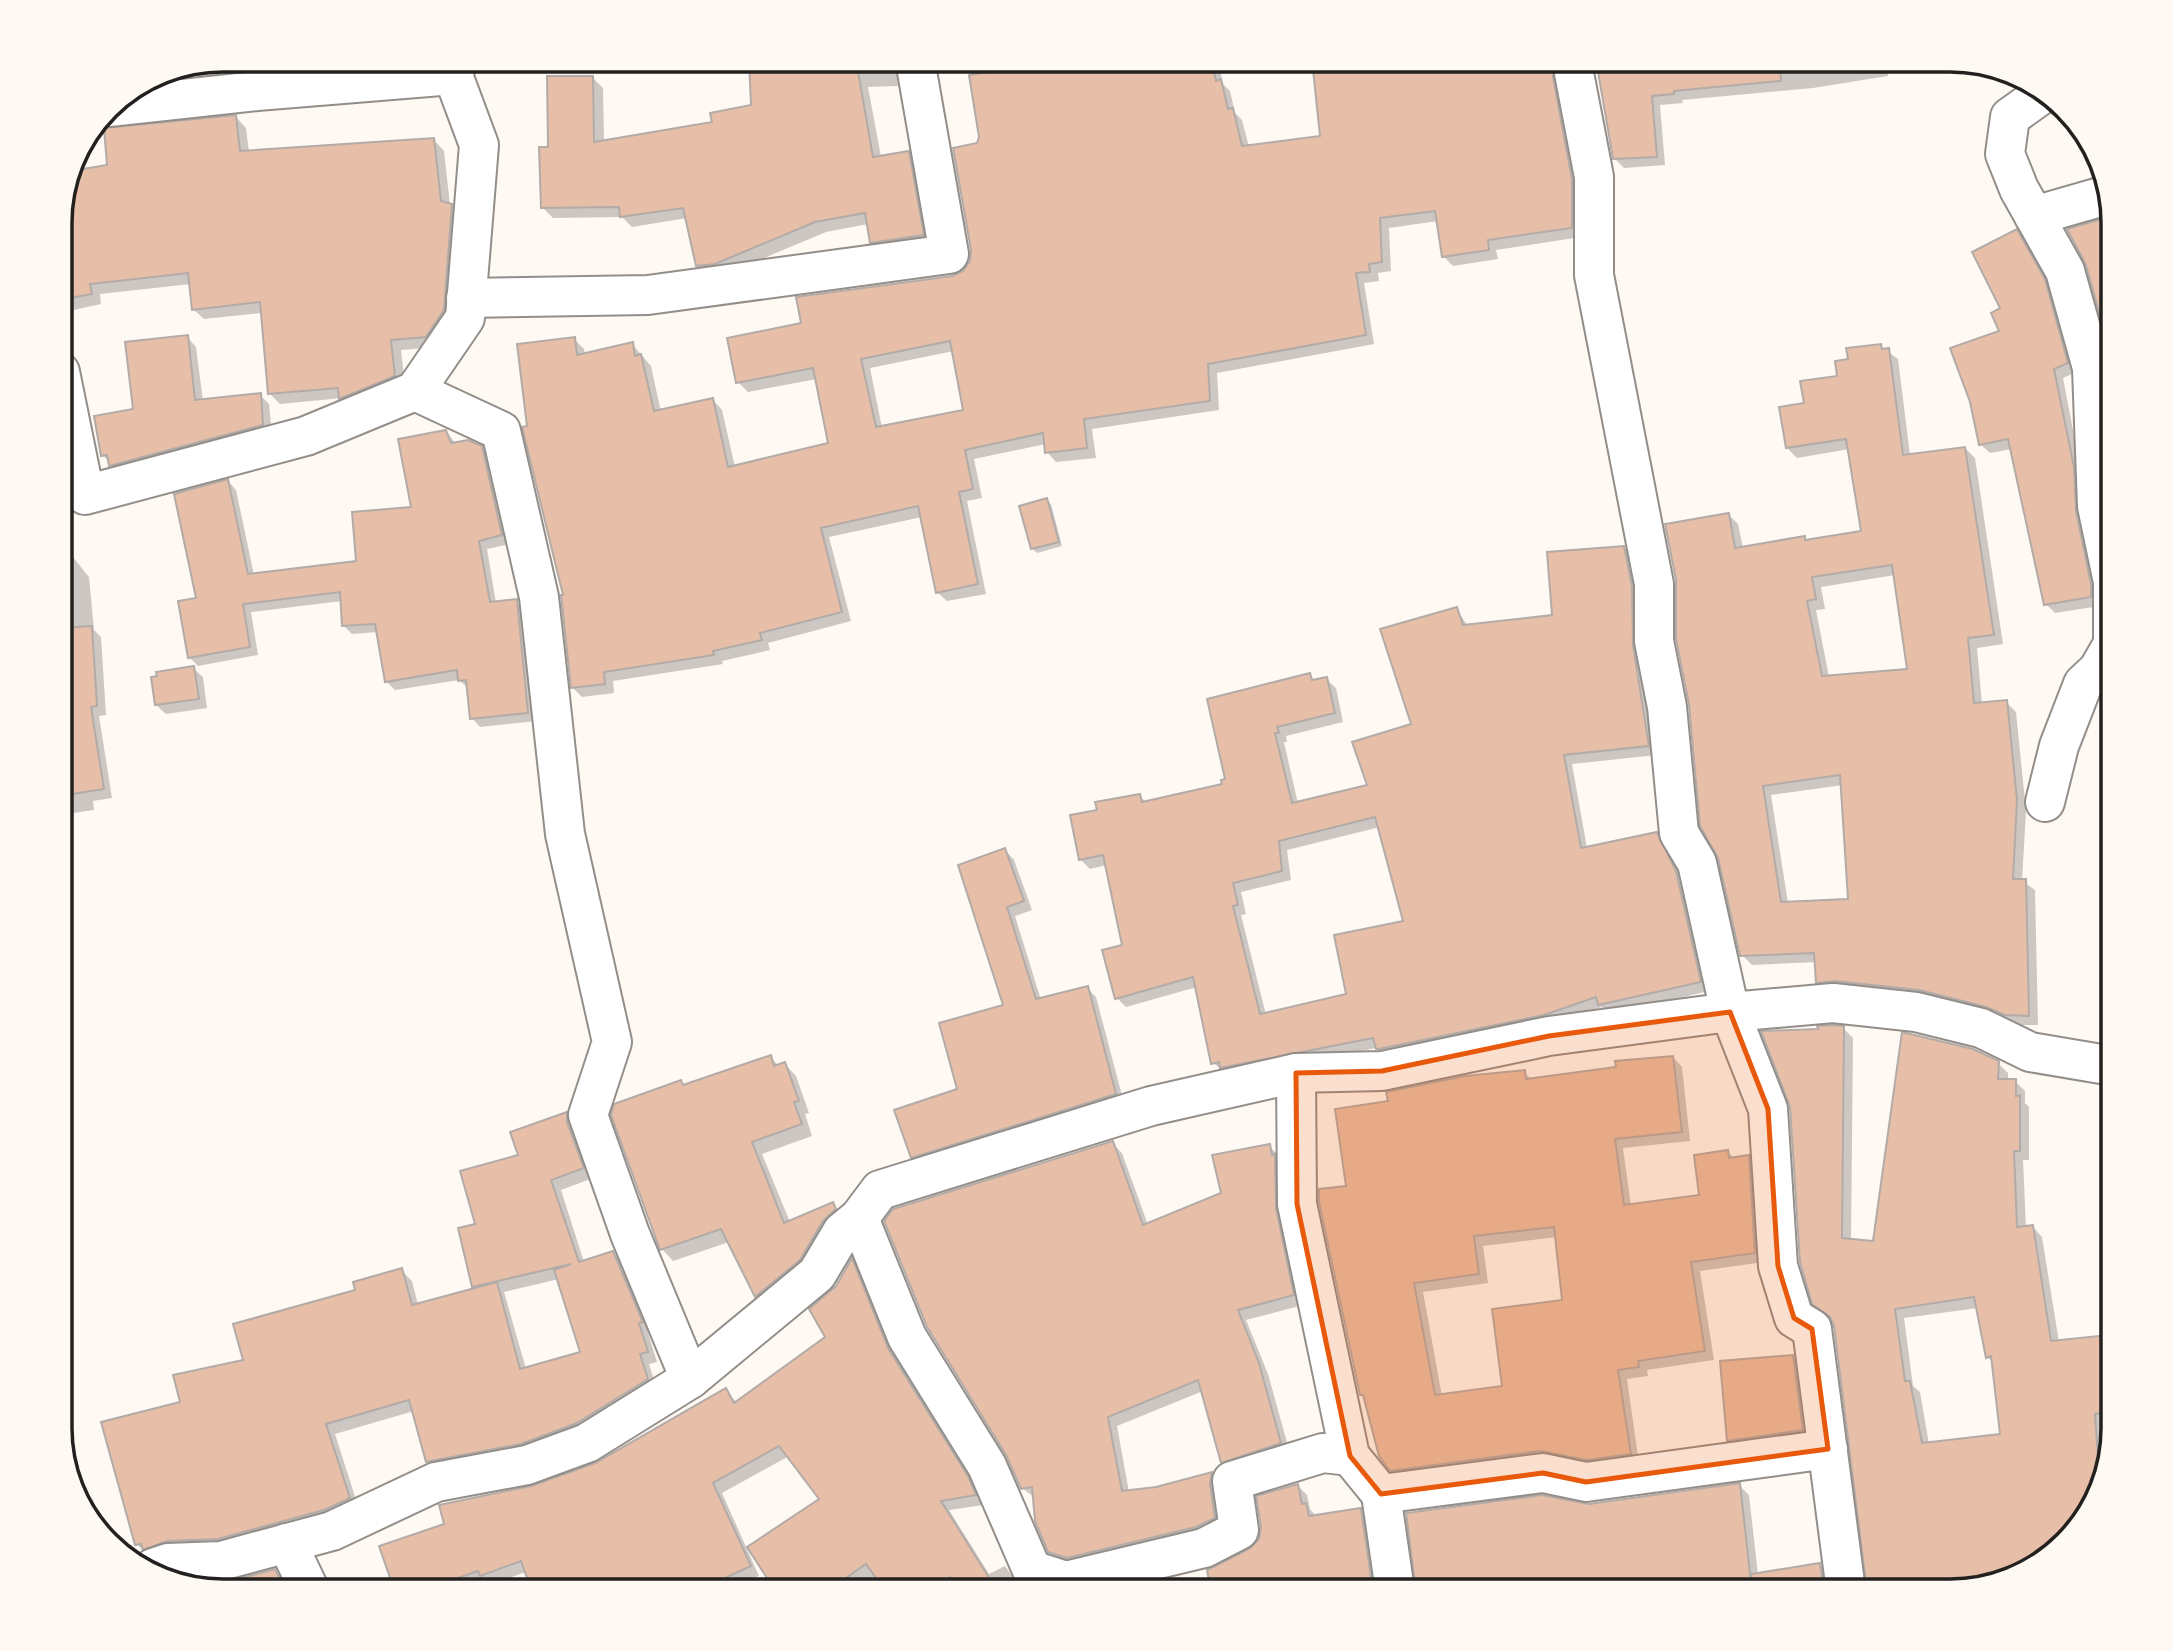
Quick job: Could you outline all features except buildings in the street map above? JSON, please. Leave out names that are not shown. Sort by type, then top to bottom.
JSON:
[{"type":"street","points":[[128,105],[415,72]]},
{"type":"street","points":[[72,431],[85,495],[306,436],[415,391],[465,318],[479,145],[457,72]]},
{"type":"street","points":[[466,298],[648,295],[949,254],[917,72]]},
{"type":"street","points":[[1574,72],[1594,177],[1594,275],[1654,584],[1654,641],[1667,707],[1679,833],[1697,863],[1730,1013],[1768,1108],[1779,1266],[1794,1318],[1812,1329],[1844,1579]]},
{"type":"street","points":[[2036,99],[2010,117],[2005,154],[2034,216],[2065,271],[2092,368],[2095,484],[2101,517]]},
{"type":"street","points":[[2034,216],[2099,197]]},
{"type":"street","points":[[415,391],[501,431],[539,597],[565,834],[612,1042],[588,1115],[630,1234],[690,1379]]},
{"type":"street","points":[[2046,802],[2059,746],[2083,684],[2101,665]]},
{"type":"street","points":[[160,1566],[222,1561],[332,1531],[436,1482],[527,1465],[587,1443],[690,1379],[817,1274],[842,1232],[859,1218],[880,1190],[1151,1106],[1296,1073],[1382,1071],[1549,1036],[1833,1003],[1916,1012],[1981,1028],[2030,1052],[2101,1064]]},
{"type":"street","points":[[1296,1073],[1297,1204],[1350,1456],[1381,1493],[1393,1579]]},
{"type":"street","points":[[859,1218],[907,1337],[986,1466],[1032,1570],[1055,1579]]},
{"type":"street","points":[[1381,1493],[1543,1473],[1586,1482],[1828,1449]]},
{"type":"street","points":[[1097,1579],[1205,1548],[1239,1531],[1232,1481],[1323,1453],[1350,1456]]},
{"type":"street","points":[[287,1543],[304,1579]]},
{"type":"highlighted area","points":[[1730,1012],[1768,1109],[1778,1266],[1794,1318],[1812,1329],[1828,1449],[1586,1482],[1543,1473],[1381,1494],[1350,1456],[1297,1204],[1296,1073],[1382,1071],[1549,1036]]}]
